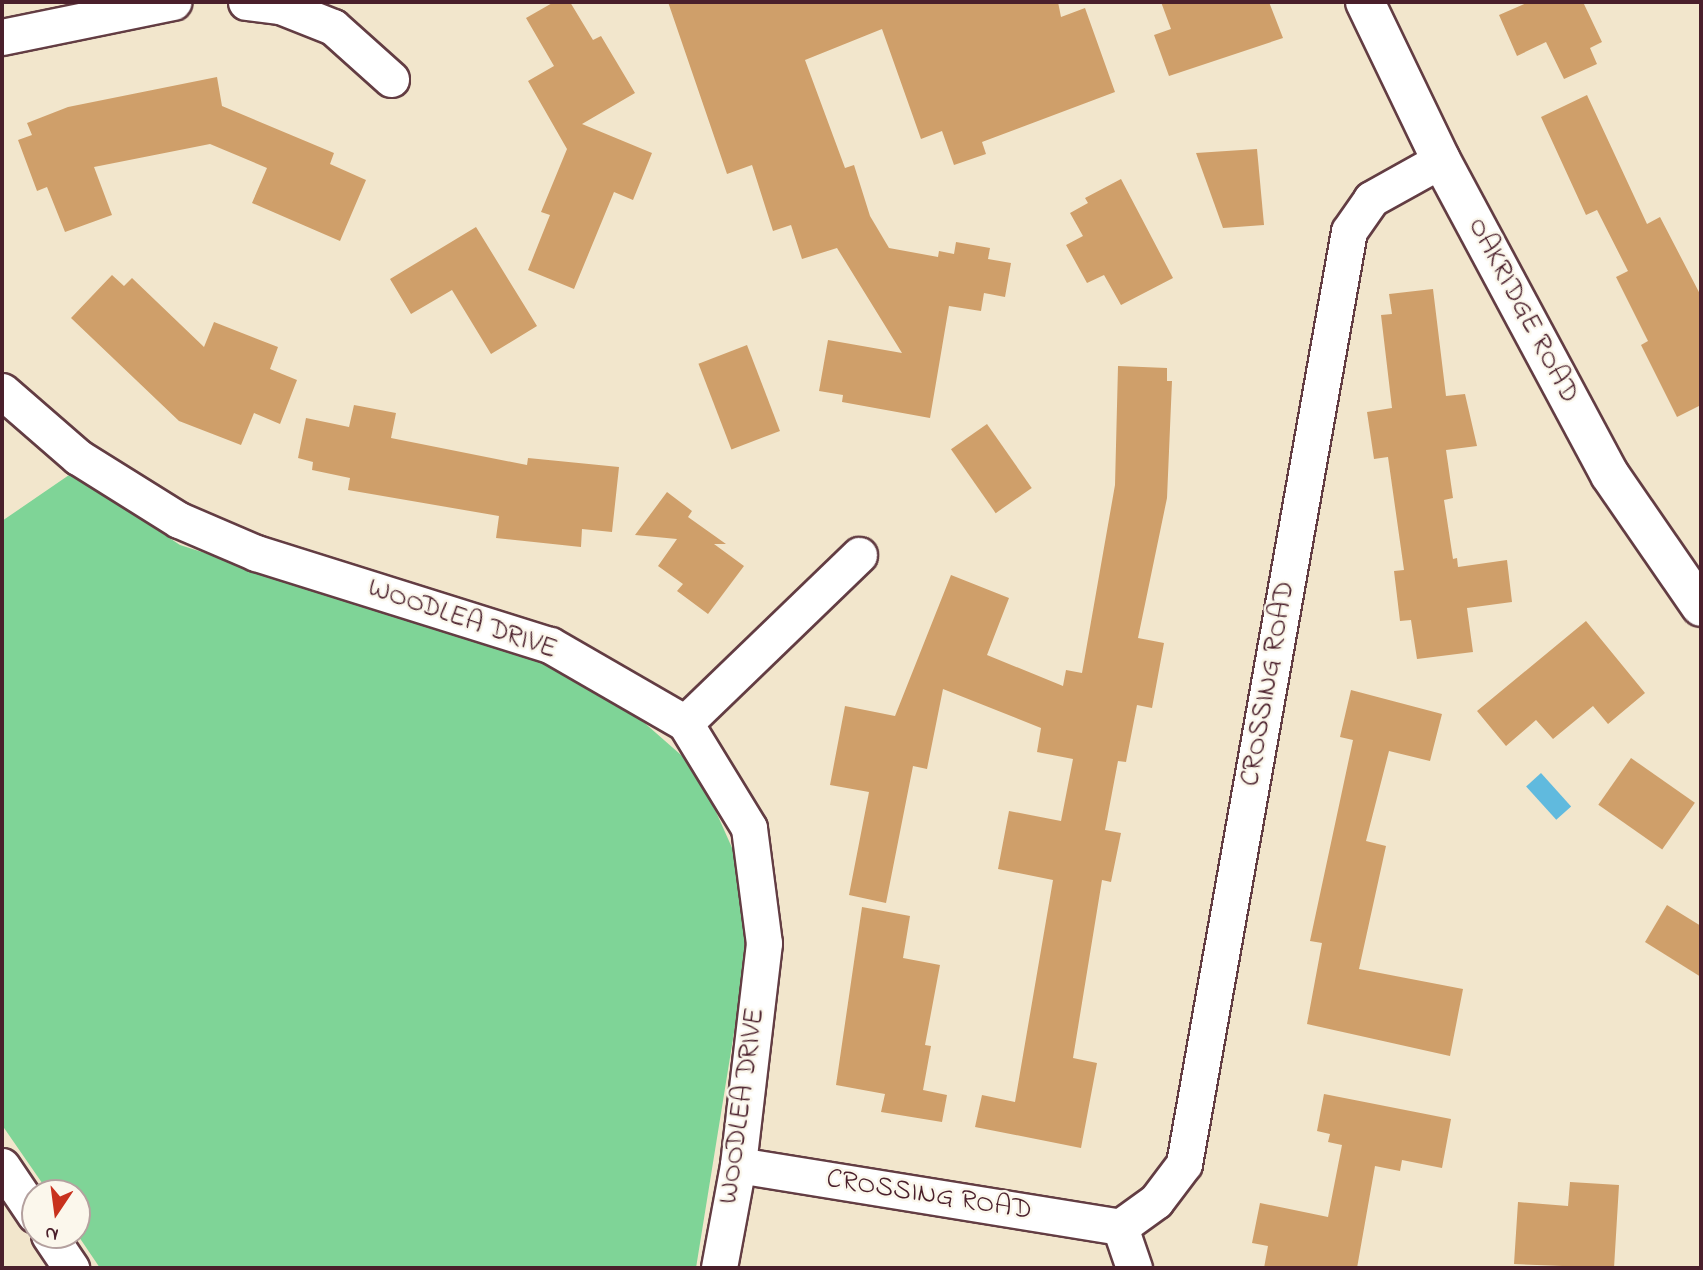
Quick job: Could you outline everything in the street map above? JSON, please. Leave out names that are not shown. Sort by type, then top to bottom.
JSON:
[{"type":"street","points":[[2,37],[173,2]]},
{"type":"street","points":[[246,2],[280,6],[333,27],[391,79]]},
{"type":"street","name":"OAKRIDGE ROAD","points":[[1365,2],[1441,160],[1610,475],[1701,607]]},
{"type":"street","name":"CROSSING ROAD","points":[[738,1165],[1120,1227],[1156,1201],[1184,1164],[1349,231],[1371,199],[1441,160]]},
{"type":"street","name":"WOODLEA DRIVE","points":[[2,390],[78,457],[178,520],[256,553],[550,645],[685,723],[749,828],[764,943],[738,1165],[719,1268]]},
{"type":"street","points":[[685,723],[859,555]]},
{"type":"street","points":[[2,1166],[21,1194]]},
{"type":"street","points":[[1120,1227],[1134,1268]]},
{"type":"street","points":[[58,1249],[71,1268]]},
{"type":"green space","points":[[72,473],[180,545],[539,660],[615,697],[697,769],[737,859],[748,946],[696,1268],[100,1268],[87,1249],[91,1249],[91,1179],[39,1179],[2,1125],[2,521]]},
{"type":"water","points":[[1541,773],[1571,806],[1556,820],[1526,786]]},
{"type":"building","points":[[554,2],[570,2],[593,40],[601,36],[635,93],[582,124],[652,153],[633,200],[614,192],[574,289],[528,270],[550,215],[541,212],[567,149],[528,81],[554,66],[526,18]]},
{"type":"building","points":[[668,2],[1058,2],[1061,17],[1085,8],[1115,92],[982,142],[986,154],[954,165],[942,131],[921,139],[882,29],[805,60],[845,168],[854,165],[870,216],[889,248],[938,257],[939,251],[954,254],[956,242],[990,248],[988,259],[1011,263],[1005,297],[984,293],[981,311],[949,306],[930,418],[842,402],[843,395],[819,391],[828,340],[902,353],[837,248],[802,259],[791,225],[773,231],[752,165],[727,174]]},
{"type":"building","points":[[1161,2],[1269,2],[1283,38],[1169,76],[1154,35],[1171,29]]},
{"type":"building","points":[[1529,2],[1583,2],[1602,42],[1590,48],[1597,64],[1564,79],[1546,42],[1517,56],[1499,15]]},
{"type":"building","points":[[217,77],[222,106],[334,153],[330,164],[366,180],[340,241],[252,203],[267,168],[210,144],[94,167],[112,215],[65,232],[47,187],[37,191],[18,140],[32,135],[27,123],[68,107]]},
{"type":"building","points":[[1587,95],[1647,224],[1660,217],[1701,296],[1701,405],[1677,417],[1641,345],[1648,341],[1616,277],[1628,271],[1597,210],[1586,215],[1541,117]]},
{"type":"building","points":[[1257,149],[1264,225],[1223,228],[1196,153]]},
{"type":"building","points":[[1121,179],[1173,278],[1121,305],[1104,275],[1087,283],[1066,245],[1083,236],[1070,213],[1088,203],[1085,198]]},
{"type":"building","points":[[476,227],[537,326],[491,354],[452,290],[411,314],[390,279]]},
{"type":"building","points":[[112,275],[124,286],[132,278],[204,347],[214,322],[278,347],[270,369],[297,380],[280,424],[254,413],[241,445],[179,421],[71,318]]},
{"type":"building","points":[[1433,289],[1446,396],[1465,394],[1477,446],[1446,450],[1453,498],[1444,500],[1453,559],[1457,558],[1458,567],[1507,560],[1512,602],[1467,608],[1473,652],[1417,659],[1411,620],[1400,621],[1394,571],[1404,570],[1388,457],[1374,459],[1367,412],[1392,408],[1381,315],[1392,314],[1389,294]]},
{"type":"building","points":[[747,345],[780,431],[731,450],[698,364]]},
{"type":"building","points":[[1118,366],[1167,368],[1167,381],[1172,381],[1167,498],[1138,638],[1164,643],[1152,708],[1137,705],[1126,762],[1118,761],[1105,830],[1121,833],[1111,882],[1102,880],[1073,1058],[1097,1063],[1081,1148],[975,1127],[982,1095],[1015,1102],[1053,880],[998,869],[1009,811],[1061,821],[1073,759],[1037,752],[1041,728],[943,689],[927,769],[913,766],[886,903],[849,895],[869,792],[830,785],[845,706],[895,716],[951,575],[1009,598],[987,655],[1063,686],[1066,670],[1082,673],[1115,485]]},
{"type":"building","points":[[354,405],[396,413],[391,438],[527,465],[528,458],[619,467],[612,532],[582,529],[581,547],[496,538],[499,516],[348,490],[350,478],[312,470],[313,462],[298,458],[306,418],[349,427]]},
{"type":"building","points":[[987,424],[1032,488],[996,513],[951,449]]},
{"type":"building","points":[[667,492],[692,511],[688,517],[726,544],[714,544],[744,566],[708,614],[677,591],[683,584],[658,566],[677,539],[635,535]]},
{"type":"building","points":[[1586,621],[1645,693],[1608,724],[1593,706],[1553,739],[1536,720],[1506,746],[1477,711]]},
{"type":"building","points":[[1351,690],[1442,714],[1430,761],[1389,751],[1366,841],[1386,846],[1359,969],[1463,989],[1450,1056],[1307,1024],[1322,943],[1310,941],[1353,740],[1340,737]]},
{"type":"building","points":[[1631,758],[1695,803],[1662,849],[1598,805]]},
{"type":"building","points":[[1667,905],[1701,926],[1701,977],[1645,942]]},
{"type":"building","points":[[862,907],[910,916],[903,958],[940,965],[925,1045],[931,1046],[923,1090],[947,1095],[942,1122],[881,1112],[885,1094],[836,1085]]},
{"type":"building","points":[[1324,1094],[1451,1119],[1442,1168],[1402,1160],[1400,1171],[1375,1166],[1357,1268],[1264,1268],[1268,1246],[1252,1243],[1260,1203],[1328,1217],[1342,1145],[1328,1142],[1330,1134],[1317,1131]]},
{"type":"building","points":[[1570,1182],[1619,1185],[1614,1268],[1514,1264],[1518,1202],[1568,1206]]}]
